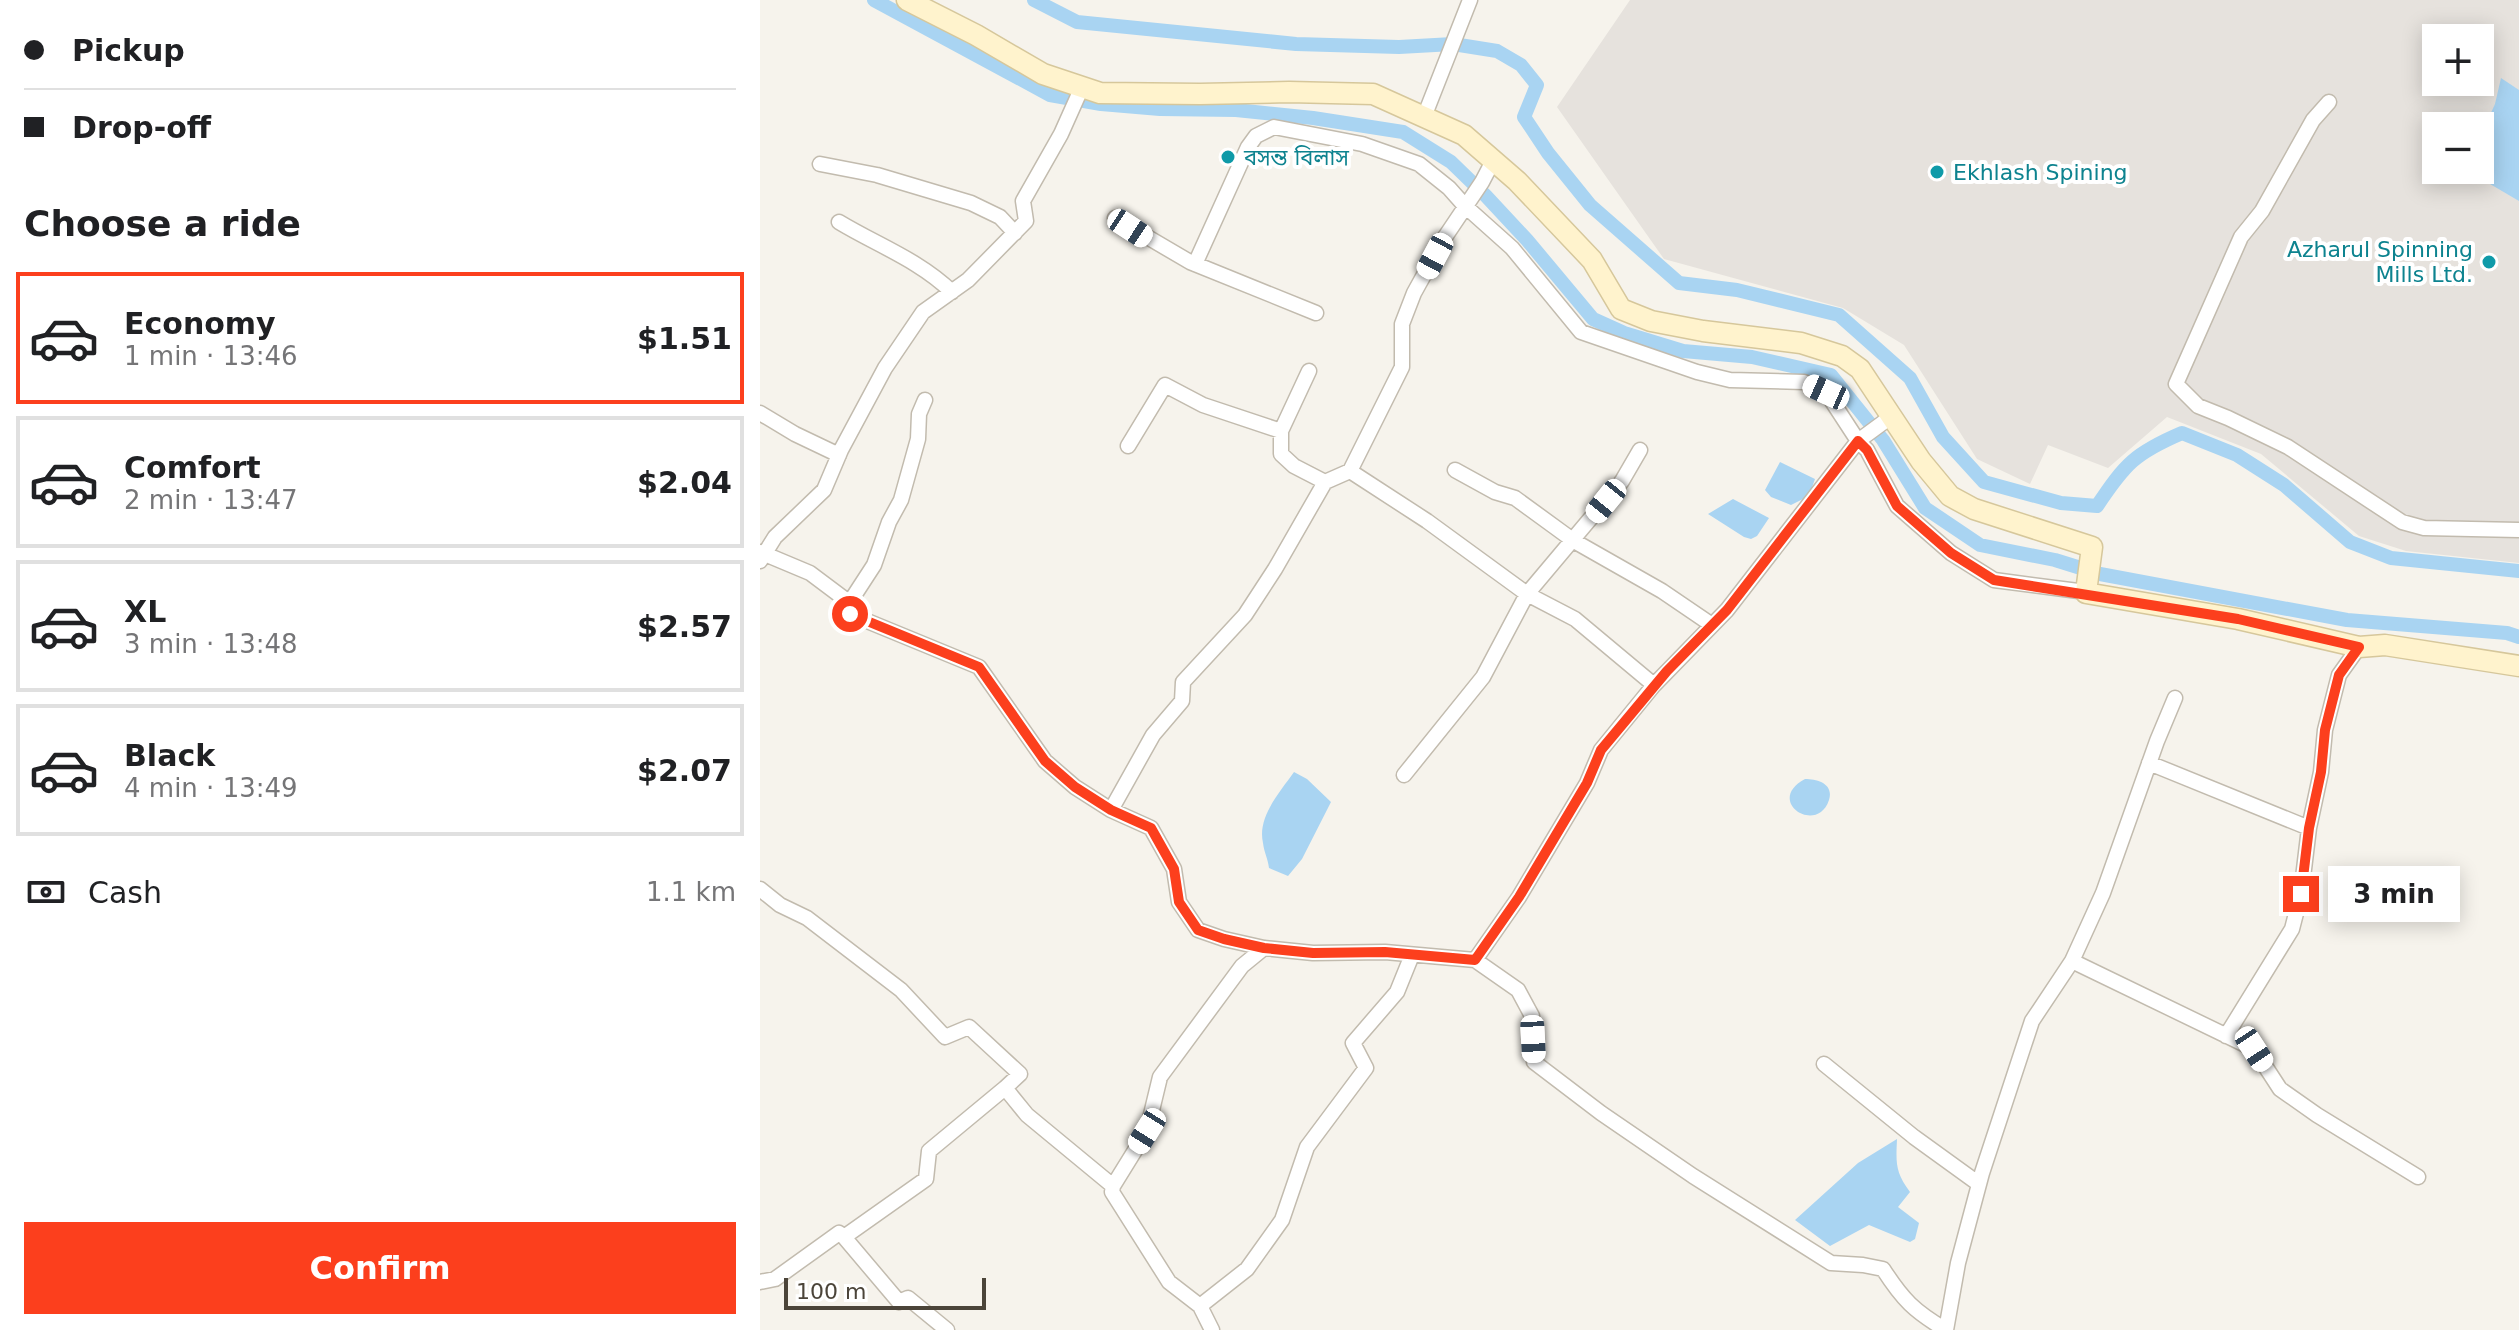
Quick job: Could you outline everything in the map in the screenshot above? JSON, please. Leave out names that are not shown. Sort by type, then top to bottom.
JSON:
[{"type":"street","points":[[907,0],[1043,74],[1100,93],[1373,94],[1464,135],[1517,181],[1592,260],[1621,309],[1651,321],[1801,343],[1842,356],[1860,369],[1921,461],[1950,496],[1974,509],[2092,547],[2086,593]]},
{"type":"street","points":[[1424,117],[1470,0]]},
{"type":"street","points":[[1082,87],[1061,134],[1023,201],[1026,221],[968,280],[923,312],[885,368],[824,490],[775,537],[762,556],[810,573],[846,600],[850,614],[979,667],[1045,761],[1075,787],[1111,810],[1151,828],[1174,869],[1179,902],[1198,930],[1264,948],[1313,953],[1385,952],[1475,960],[1518,990],[1532,1016],[1534,1062],[1601,1113],[1693,1176],[1831,1263],[1883,1269],[1899,1294],[1918,1314],[1946,1330],[1958,1263],[1979,1184],[2032,1021],[2072,961],[2103,893],[2175,698]]},
{"type":"street","points":[[2329,102],[2313,120],[2262,211],[2241,237],[2176,384],[2198,406],[2288,447],[2402,522],[2424,528],[2519,530]]},
{"type":"street","points":[[1195,264],[1248,147],[1256,136],[1274,127],[1362,144],[1419,164],[1449,188],[1512,248],[1581,332],[1697,372],[1730,380],[1804,382],[1826,392],[1867,450],[1897,506],[1951,553],[1994,580],[2238,619],[2359,647],[2385,645],[2519,666]]},
{"type":"street","points":[[1111,810],[1153,735],[1182,701],[1183,682],[1245,615],[1325,482],[1350,471],[1402,367],[1402,324],[1414,293],[1493,161]]},
{"type":"street","points":[[820,164],[877,175],[971,203],[1000,217],[1015,233]]},
{"type":"street","points":[[1115,218],[1195,264],[1316,313]]},
{"type":"street","points":[[839,222],[913,261],[937,277],[952,292]]},
{"type":"street","points":[[1309,371],[1281,431],[1281,454],[1294,466],[1325,482]]},
{"type":"street","points":[[1128,446],[1165,385],[1203,405],[1281,431]]},
{"type":"street","points":[[848,605],[874,565],[889,522],[901,500],[918,439],[919,414],[925,400]]},
{"type":"street","points":[[760,413],[839,455]]},
{"type":"street","points":[[1475,960],[1527,884],[1587,783],[1601,750],[1654,685],[1727,610],[1860,439],[1892,416]]},
{"type":"street","points":[[1404,775],[1483,677],[1527,594],[1622,481],[1640,450]]},
{"type":"street","points":[[1455,470],[1495,492],[1515,498],[1574,541],[1662,591],[1712,625]]},
{"type":"street","points":[[1350,471],[1427,521],[1527,594],[1575,619],[1654,685]]},
{"type":"street","points":[[2226,1036],[2292,929],[2301,894],[2325,730],[2339,675],[2359,647]]},
{"type":"street","points":[[2149,763],[2309,828]]},
{"type":"street","points":[[760,889],[780,905],[807,918],[901,990],[945,1037],[969,1027],[1020,1074],[929,1151],[926,1179],[844,1237]]},
{"type":"street","points":[[1212,1330],[1200,1306],[1169,1282],[1112,1192],[1147,1131],[1160,1077],[1242,966],[1264,948]]},
{"type":"street","points":[[1200,1306],[1247,1269],[1282,1220],[1307,1147],[1366,1068],[1353,1043],[1397,992],[1412,955]]},
{"type":"street","points":[[2072,961],[2254,1049],[2280,1089],[2418,1177]]},
{"type":"street","points":[[1824,1064],[1914,1137],[1979,1184]]},
{"type":"street","points":[[1005,1088],[1027,1115],[1113,1186]]},
{"type":"street","points":[[760,1282],[775,1279],[839,1233],[899,1302],[908,1298],[947,1330]]},
{"type":"shaded area","points":[[1630,0],[2519,0],[2519,563],[2406,551],[2359,536],[2261,454],[2167,417],[2108,468],[2048,445],[2030,484],[1977,459],[1904,345],[1843,308],[1664,259],[1557,107]]},
{"type":"water","points":[[2501,78],[2519,90],[2519,201],[2490,184],[2494,184],[2494,112],[2491,112]]},
{"type":"water","points":[[1780,462],[1815,479],[1809,496],[1791,505],[1771,497],[1765,490]]},
{"type":"water","points":[[1733,499],[1769,518],[1757,536],[1751,539],[1744,537],[1708,514]]},
{"type":"water","points":[[1294,772],[1307,779],[1331,802],[1302,859],[1288,876],[1269,868],[1262,833],[1266,814]]},
{"type":"water","points":[[1805,779],[1820,781],[1829,790],[1829,800],[1823,810],[1814,815],[1805,815],[1791,805],[1794,788]]},
{"type":"water","points":[[1897,1139],[1898,1167],[1910,1192],[1898,1207],[1919,1223],[1915,1239],[1910,1242],[1869,1225],[1830,1246],[1795,1220],[1858,1163]]},
{"type":"waterway","points":[[874,0],[1050,95],[1101,104],[1236,110],[1313,118],[1403,132],[1451,162],[1486,196],[1593,319],[1624,333],[1683,351],[1752,357],[1831,375],[1883,440],[1925,508],[1980,545],[2055,560],[2100,574],[2347,620],[2507,633],[2519,637]]},
{"type":"waterway","points":[[1034,0],[1077,22],[1296,44],[1399,47],[1453,44],[1497,51],[1521,65],[1537,85],[1524,117],[1548,153],[1590,205],[1679,283],[1737,290],[1839,315],[1910,378],[1943,437],[1984,482],[2061,503],[2097,506],[2132,461],[2182,433],[2237,455],[2284,485],[2350,542],[2391,558],[2519,571]]},
{"type":"place","name":"বসন্ত বিলাস","points":[[1228,157]]},
{"type":"place","name":"Ekhlash Spining","points":[[1937,172]]},
{"type":"place","name":"Azharul Spinning Mills Ltd.","points":[[2489,262]]},
{"type":"route","points":[[850,614],[979,667],[1045,761],[1075,787],[1111,810],[1151,828],[1174,869],[1179,902],[1198,930],[1264,948],[1313,953],[1385,952],[1475,960],[1519,897],[1587,783],[1601,750],[1630,712],[1727,610],[1858,441],[1867,450],[1897,506],[1951,553],[1994,580],[2238,619],[2359,647],[2339,675],[2325,730],[2301,894]]}]
